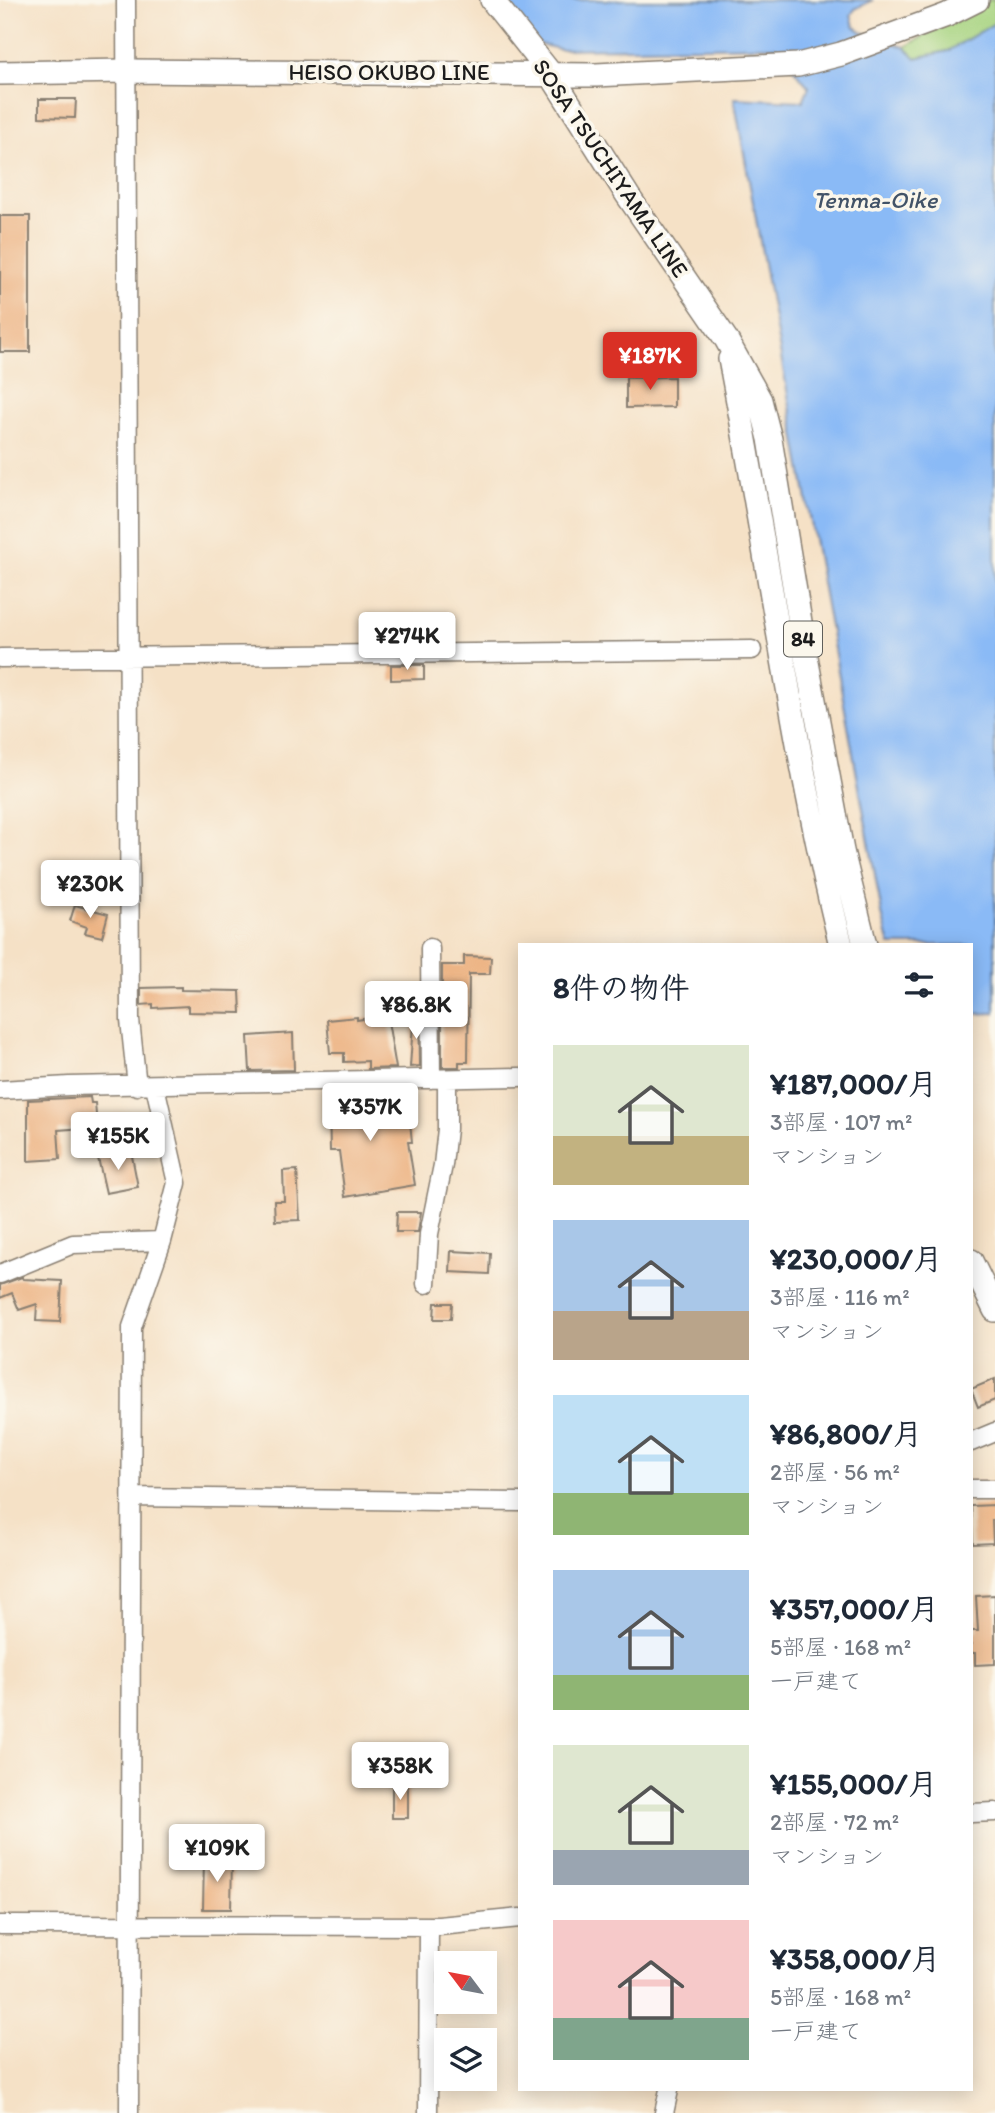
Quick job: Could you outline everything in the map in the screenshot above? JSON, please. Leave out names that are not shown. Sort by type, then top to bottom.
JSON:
[{"type":"main road","name":"SOSA TSUCHIYAMA LINE","points":[[492,0],[550,73],[628,196],[726,339],[760,400],[770,439],[842,851],[865,943]]},
{"type":"main road","name":"HEISO OKUBO LINE","points":[[0,73],[128,71],[596,75],[798,65],[841,54],[888,37],[947,15],[976,0]]},
{"type":"main road","name":"SOSA TSUCHIYAMA LINE","points":[[726,339],[749,454],[801,762],[821,865],[840,943]]},
{"type":"main road","points":[[973,1265],[995,1310]]},
{"type":"street","points":[[126,0],[130,1020],[146,1086],[177,1183],[162,1241],[132,1326],[129,2113]]},
{"type":"street","points":[[0,658],[752,650]]},
{"type":"street","points":[[426,1284],[429,1234],[443,1165],[447,1129],[439,1079],[430,948]]},
{"type":"street","points":[[0,1090],[518,1077]]},
{"type":"street","points":[[0,1274],[73,1244],[162,1241]]},
{"type":"street","points":[[973,1441],[995,1432]]},
{"type":"street","points":[[973,1489],[995,1489]]},
{"type":"street","points":[[132,1497],[518,1502]]},
{"type":"street","points":[[973,1813],[995,1812]]},
{"type":"street","points":[[0,1925],[429,1926],[518,1917]]},
{"type":"street","points":[[428,2113],[429,1926]]},
{"type":"street","points":[[664,2113],[669,2091]]},
{"type":"green space","points":[[987,0],[995,0],[995,23],[948,51],[915,58],[905,47]]},
{"type":"water","name":"Tenma-Oike","points":[[505,0],[873,0],[855,9],[851,15],[854,26],[862,32],[905,47],[916,58],[948,51],[995,23],[995,1013],[973,1014],[973,943],[889,943],[883,919],[734,98],[803,101],[809,87],[774,46],[559,49],[535,43]]},
{"type":"building","points":[[39,99],[76,99],[75,118],[39,117]]},
{"type":"building","points":[[0,216],[30,216],[30,352],[0,352]]},
{"type":"building","points":[[674,377],[674,407],[626,408],[626,378]]},
{"type":"building","points":[[391,665],[424,665],[424,679],[391,680]]},
{"type":"building","points":[[75,905],[108,914],[102,937],[85,933],[87,927],[70,921]]},
{"type":"building","points":[[464,956],[491,957],[490,974],[469,974],[468,1062],[459,1062],[459,1067],[442,1067],[442,965],[464,965]]},
{"type":"building","points":[[181,987],[181,990],[240,991],[241,1013],[188,1012],[188,1006],[153,1008],[153,1004],[141,1005],[141,988]]},
{"type":"building","points":[[414,1009],[419,1009],[420,1066],[410,1067]]},
{"type":"building","points":[[387,1015],[396,1068],[368,1069],[368,1061],[344,1062],[344,1053],[330,1053],[327,1020],[357,1017],[357,1020]]},
{"type":"building","points":[[293,1033],[294,1070],[250,1071],[248,1036]]},
{"type":"building","points":[[394,1091],[395,1123],[410,1122],[412,1142],[408,1142],[415,1185],[345,1197],[339,1151],[330,1151],[329,1103],[339,1102],[338,1092]]},
{"type":"building","points":[[90,1097],[91,1103],[95,1103],[97,1127],[58,1130],[60,1159],[28,1161],[28,1100]]},
{"type":"building","points":[[131,1151],[138,1187],[106,1193],[98,1158]]},
{"type":"building","points":[[297,1170],[300,1220],[275,1221],[274,1201],[284,1201],[283,1171]]},
{"type":"building","points":[[397,1212],[421,1212],[418,1232],[396,1232]]},
{"type":"building","points":[[451,1251],[490,1253],[489,1274],[450,1272]]},
{"type":"building","points":[[22,1277],[62,1281],[60,1322],[36,1321],[37,1304],[19,1310],[12,1293],[0,1298],[0,1285]]},
{"type":"building","points":[[435,1303],[452,1303],[451,1319],[434,1319]]},
{"type":"building","points":[[995,1379],[995,1400],[978,1407],[973,1388]]},
{"type":"building","points":[[995,1505],[995,1520],[992,1520],[993,1543],[973,1544],[973,1506]]},
{"type":"building","points":[[995,1595],[995,1664],[975,1665],[973,1631],[978,1631],[976,1596]]},
{"type":"building","points":[[392,1787],[408,1787],[408,1818],[392,1818]]},
{"type":"building","points":[[204,1858],[232,1859],[231,1909],[203,1909]]}]
